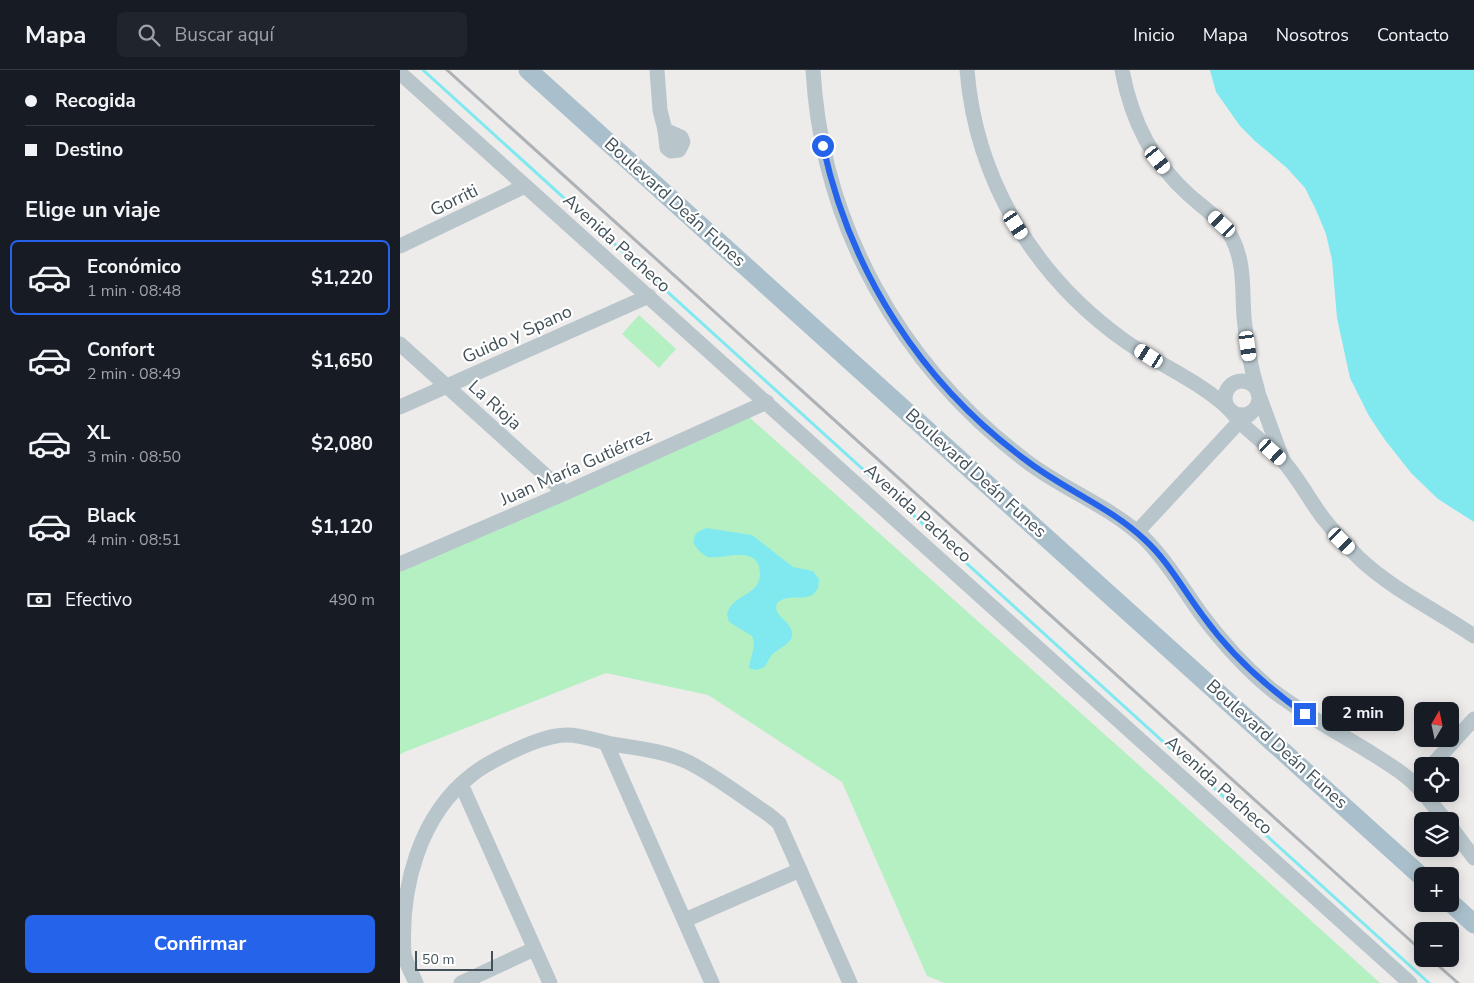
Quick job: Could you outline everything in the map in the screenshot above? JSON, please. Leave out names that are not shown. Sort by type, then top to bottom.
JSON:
[{"type":"main road","name":"Boulevard Deán Funes","points":[[528,70],[1414,870]]},
{"type":"main road","name":"Boulevard Deán Funes","points":[[545,70],[1427,867]]},
{"type":"main road","points":[[1459,896],[1474,910]]},
{"type":"main road","points":[[1459,910],[1474,924]]},
{"type":"street","points":[[657,70],[660,110],[665,130]]},
{"type":"street","points":[[813,70],[819,128],[839,208],[874,286],[906,337],[942,384],[993,434],[1026,461],[1106,510],[1137,532],[1154,550],[1228,648],[1270,688],[1305,714],[1385,761],[1414,781]]},
{"type":"street","points":[[967,70],[975,125],[987,162],[1016,225],[1049,272],[1071,296],[1126,341],[1204,389],[1240,415],[1284,462],[1320,514],[1342,541],[1380,577],[1474,636]]},
{"type":"street","points":[[1122,70],[1129,101],[1136,120],[1144,139],[1153,153],[1177,183],[1222,224],[1237,248],[1243,281],[1244,317],[1250,363],[1258,393],[1284,462]]},
{"type":"street","name":"Avenida Pacheco","points":[[403,79],[649,296],[1410,983]]},
{"type":"street","name":"Gorriti","points":[[400,246],[525,186]]},
{"type":"street","name":"Guido y Spano","points":[[400,407],[649,296]]},
{"type":"street","name":"La Rioja","points":[[400,344],[565,493]]},
{"type":"street","points":[[1240,415],[1227,406],[1225,396],[1250,363]]},
{"type":"street","points":[[1137,532],[1240,415],[1257,407],[1258,393],[1247,382],[1215,390],[1204,389]]},
{"type":"street","name":"Juan María Gutiérrez","points":[[400,564],[565,493],[767,402]]},
{"type":"street","points":[[1439,757],[1474,719]]},
{"type":"street","points":[[416,983],[405,957],[400,913],[403,888],[414,849],[428,824],[461,784],[474,772],[519,748],[548,738],[566,735],[676,757],[700,769],[779,823],[850,983]]},
{"type":"street","points":[[606,743],[712,983]]},
{"type":"street","points":[[461,784],[550,983]]},
{"type":"street","points":[[1459,838],[1474,858]]},
{"type":"street","points":[[685,920],[800,870]]},
{"type":"street","points":[[461,983],[534,948]]},
{"type":"green space","points":[[639,315],[676,349],[659,368],[622,334]]},
{"type":"green space","points":[[749,417],[1380,983],[945,983],[927,976],[842,782],[708,695],[606,673],[400,755],[400,572]]},
{"type":"water","points":[[1210,70],[1474,70],[1474,522],[1438,499],[1411,473],[1369,416],[1350,378],[1337,318],[1332,260],[1326,234],[1316,210],[1305,188],[1287,168],[1240,126],[1216,92]]},
{"type":"water","points":[[706,528],[752,535],[793,567],[813,571],[819,579],[818,588],[813,595],[786,598],[777,603],[777,611],[791,628],[792,636],[788,643],[772,655],[763,668],[755,670],[749,668],[754,648],[752,636],[729,622],[727,615],[733,603],[755,587],[759,581],[758,564],[748,556],[708,557],[703,554],[695,545],[694,540],[696,533]]},
{"type":"waterway","points":[[423,70],[1429,983]]},
{"type":"railway","points":[[447,70],[1414,944]]},
{"type":"railway","points":[[1440,967],[1458,983]]},
{"type":"route","points":[[823,146],[839,208],[858,254],[896,323],[920,358],[942,384],[969,412],[1026,461],[1106,510],[1137,532],[1168,567],[1202,616],[1228,648],[1270,688],[1305,714]]}]
